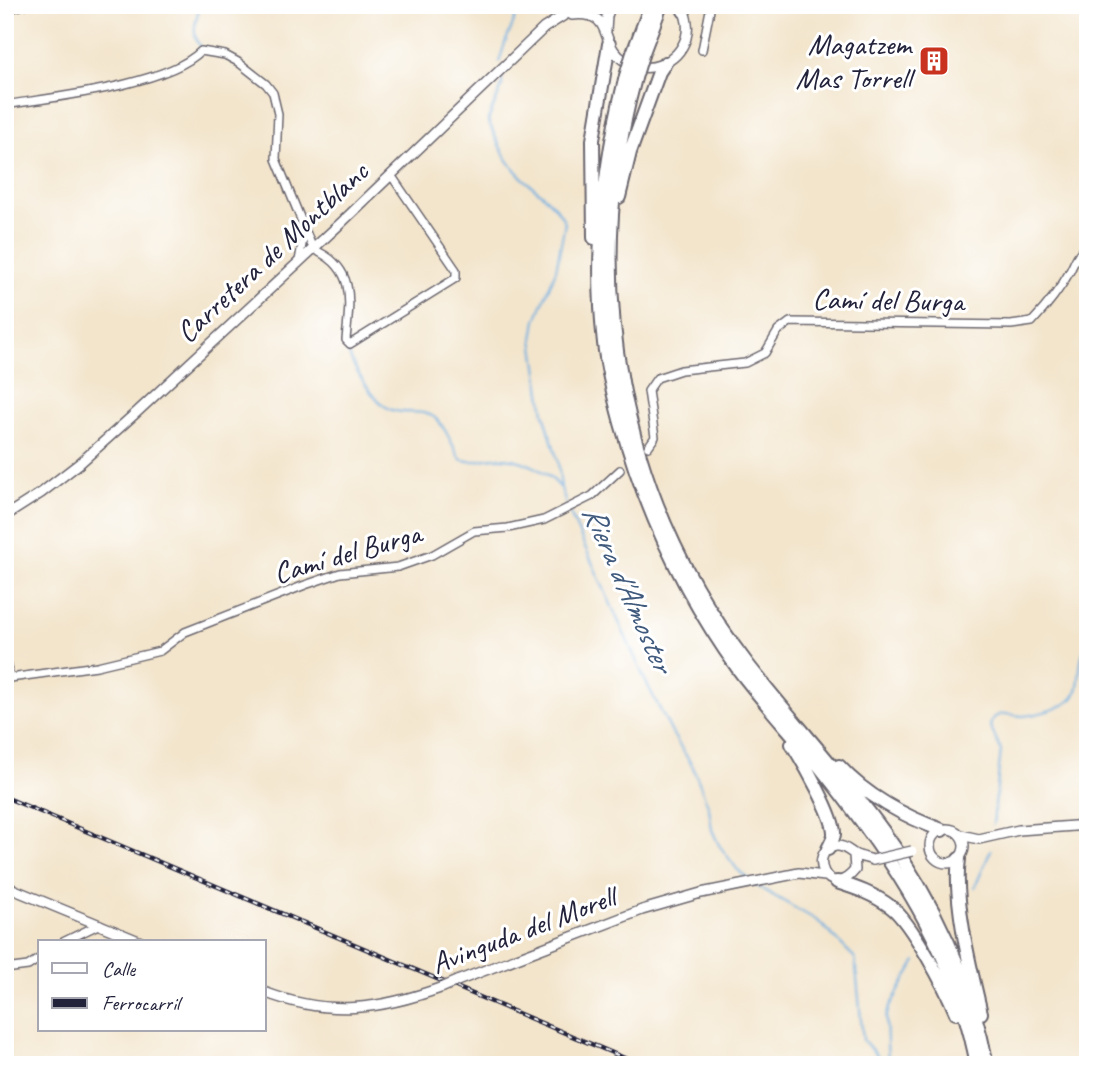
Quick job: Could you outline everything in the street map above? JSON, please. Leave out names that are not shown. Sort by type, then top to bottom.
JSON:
[{"type":"highway","points":[[604,344],[601,237],[606,174],[615,116],[631,77],[651,5]]},
{"type":"highway","points":[[638,54],[662,5]]},
{"type":"highway","points":[[608,38],[593,140],[596,297],[615,402],[648,510],[674,565],[708,615],[740,671],[836,788],[904,880],[950,973],[978,1065]]},
{"type":"highway","points":[[616,351],[615,236],[619,198],[631,152],[659,72],[665,63]]},
{"type":"highway","points":[[631,77],[610,237],[616,351],[628,410],[657,506],[737,674],[786,735],[807,769],[831,821],[834,834],[825,854]]},
{"type":"highway","points":[[708,615],[842,769],[875,797],[923,823],[942,830]]},
{"type":"highway","points":[[708,615],[883,831],[912,874],[936,918],[958,968],[989,1065]]},
{"type":"highway","points":[[962,855],[957,882],[989,1065]]},
{"type":"highway","points":[[831,879],[871,893],[894,908],[912,931],[955,1009],[969,1047],[972,1065]]},
{"type":"street","points":[[563,15],[574,9],[603,5]]},
{"type":"street","points":[[608,38],[607,16],[611,5]]},
{"type":"street","points":[[702,50],[711,5]]},
{"type":"street","points":[[563,15],[587,15],[599,21],[621,58],[638,66],[656,66],[665,63],[678,52],[685,40],[687,22],[684,7]]},
{"type":"street","name":"Carretera de Montblanc","points":[[5,516],[80,463],[391,175],[533,37],[563,15]]},
{"type":"street","points":[[5,105],[137,80],[181,65],[201,51],[225,55],[244,67],[273,93],[278,114],[276,159],[311,244]]},
{"type":"street","points":[[319,252],[336,263],[346,281],[349,304],[346,340],[350,344],[456,278],[456,270],[391,175]]},
{"type":"street","points":[[299,261],[305,227]]},
{"type":"street","name":"Camí del Burga","points":[[648,447],[655,437],[648,391],[657,378],[681,370],[744,363],[765,353],[778,331],[790,322],[1032,322],[1055,293],[1080,250],[1088,246]]},
{"type":"street","name":"Camí del Burga","points":[[5,651],[9,678],[97,666],[160,651],[185,632],[340,573],[398,567],[432,555],[474,531],[508,528],[544,520],[593,496],[620,470]]},
{"type":"street","points":[[873,860],[854,855],[845,847],[836,846],[825,854],[821,867],[831,879],[848,879],[855,870],[873,860],[912,851],[931,841],[942,830],[952,830],[979,839],[1019,830],[1088,825]]},
{"type":"street","points":[[961,835],[964,843],[962,855]]},
{"type":"street","points":[[912,851],[932,855],[945,864],[962,855],[979,839]]},
{"type":"street","points":[[931,841],[932,855]]},
{"type":"street","name":"Avinguda del Morell","points":[[799,873],[825,854]]},
{"type":"street","points":[[854,855],[855,870]]},
{"type":"street","name":"Avinguda del Morell","points":[[266,993],[312,1006],[353,1008],[408,1000],[642,910],[701,893],[799,873],[831,879]]},
{"type":"street","points":[[5,886],[136,940]]},
{"type":"street","points":[[67,940],[100,924]]},
{"type":"street","points":[[5,970],[29,966],[38,959]]},
{"type":"waterway","points":[[200,5],[195,32],[201,47]]},
{"type":"waterway","name":"Riera d'Almoster","points":[[499,62],[521,5]]},
{"type":"waterway","name":"Riera d'Almoster","points":[[502,78],[502,86],[488,120],[494,134],[512,166],[550,202],[565,223],[556,270],[536,320],[533,339],[544,413],[566,504]]},
{"type":"waterway","points":[[347,344],[357,371],[378,400],[392,410],[424,413],[434,417],[460,459],[512,459],[539,469],[560,487]]},
{"type":"waterway","name":"Riera d'Almoster","points":[[568,509],[645,680],[693,767],[709,808],[712,830],[719,845],[748,879]]},
{"type":"waterway","points":[[993,824],[1001,750],[990,726],[992,720],[1001,714],[1023,716],[1041,713],[1070,701],[1075,697],[1081,658],[1088,645]]},
{"type":"waterway","points":[[975,887],[991,850]]},
{"type":"waterway","name":"Riera d'Almoster","points":[[755,885],[818,921],[855,958],[863,1040],[885,1065]]},
{"type":"waterway","points":[[888,1065],[886,1018],[916,961]]},
{"type":"railway","points":[[5,13],[32,5]]},
{"type":"railway","points":[[5,797],[641,1065]]},
{"type":"place","name":"Magatzem Mas Torrell","points":[[934,61]]}]
